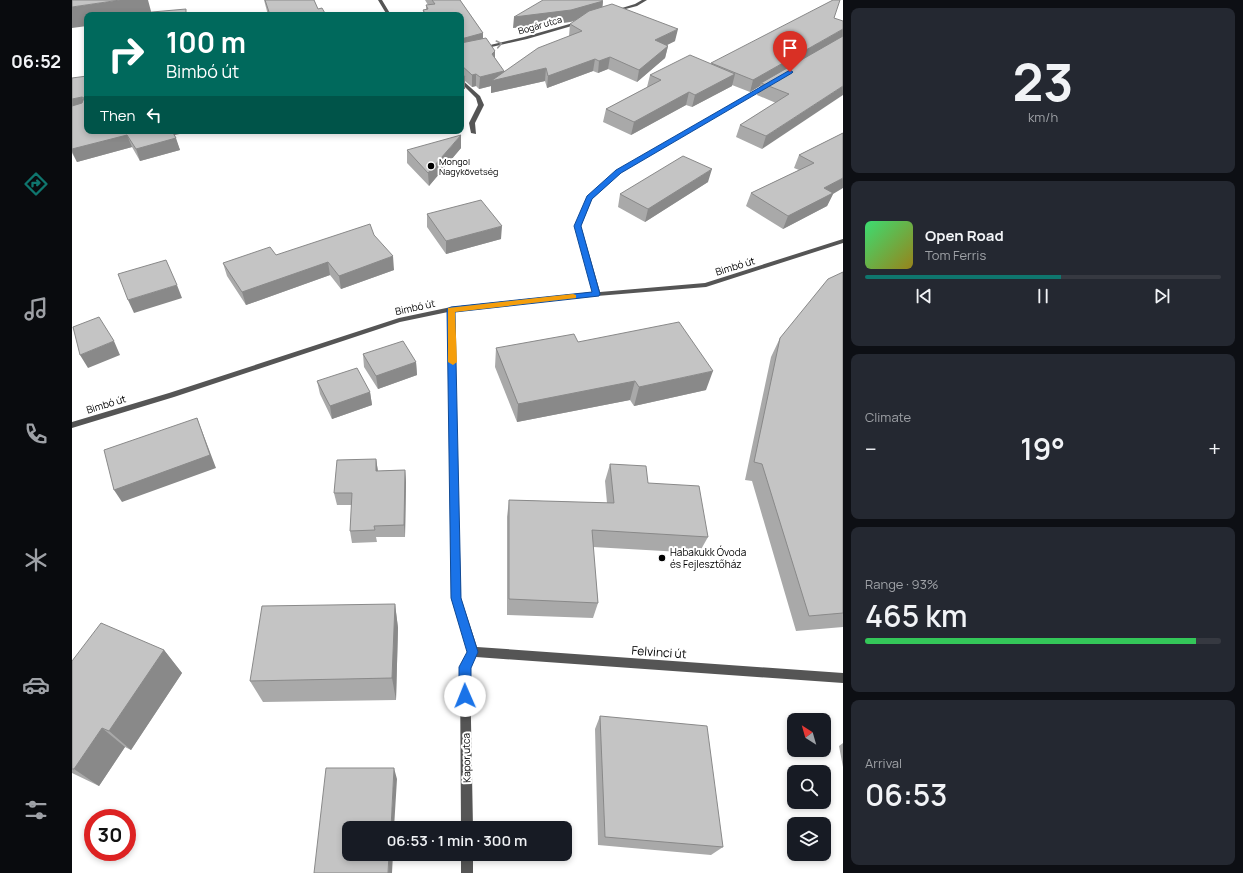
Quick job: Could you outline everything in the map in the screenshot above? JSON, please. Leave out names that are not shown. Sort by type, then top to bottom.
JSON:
[{"type":"street","points":[[380,0],[387,12]]},
{"type":"street","points":[[606,14],[636,5],[645,0]]},
{"type":"street","name":"Bogár utca","points":[[464,52],[525,38],[584,20]]},
{"type":"street","points":[[596,294],[578,226],[589,198],[618,172],[775,81]]},
{"type":"street","points":[[464,83],[478,97],[480,105],[472,123],[474,133]]},
{"type":"street","name":"Bimbó út","points":[[72,425],[171,395],[399,320],[451,309],[596,294],[706,285],[843,241]]},
{"type":"street","points":[[451,309],[456,598],[473,652]]},
{"type":"street","name":"Felvinci út","points":[[473,652],[843,678]]},
{"type":"street","name":"Kapor utca","points":[[467,821],[465,667],[473,652]]},
{"type":"street","points":[[467,861],[467,873]]},
{"type":"building","points":[[72,0],[120,0],[72,7]]},
{"type":"building","points":[[265,0],[314,0],[318,9],[322,8],[324,12],[269,12]]},
{"type":"building","points":[[432,0],[460,0],[483,33],[464,38],[464,12],[424,12],[423,10],[428,9],[426,5],[435,4]]},
{"type":"building","points":[[543,0],[603,1],[571,10],[514,17]]},
{"type":"building","points":[[833,0],[840,0],[834,18],[843,21],[843,29],[753,80],[711,63]]},
{"type":"building","points":[[612,4],[678,29],[655,40],[668,46],[639,70],[610,57],[599,61],[595,59],[548,76],[546,68],[491,81],[538,48],[582,31],[570,24],[589,11]]},
{"type":"building","points":[[186,9],[186,12],[152,12]]},
{"type":"building","points":[[843,36],[843,86],[766,136],[740,125],[789,94],[761,83]]},
{"type":"building","points":[[486,38],[495,51],[492,54],[504,71],[480,77],[476,74],[472,75],[464,68],[464,42]]},
{"type":"building","points":[[690,55],[735,74],[695,95],[689,92],[634,122],[606,109],[661,80],[650,75]]},
{"type":"building","points":[[84,76],[84,98],[72,99],[72,78]]},
{"type":"building","points":[[84,98],[84,134],[174,134],[176,138],[136,149],[127,135],[72,149],[72,106],[82,103]]},
{"type":"building","points":[[843,133],[843,178],[824,188],[833,193],[788,216],[751,193],[814,163],[799,155]]},
{"type":"building","points":[[461,135],[428,173],[407,150]]},
{"type":"building","points":[[683,156],[712,169],[648,209],[620,194]]},
{"type":"building","points":[[481,200],[502,226],[446,241],[427,214]]},
{"type":"building","points":[[370,224],[374,235],[393,256],[339,276],[328,262],[242,292],[223,263],[270,247],[276,255]]},
{"type":"building","points":[[166,260],[177,285],[128,300],[118,274]]},
{"type":"building","points":[[843,272],[843,613],[809,616],[762,464],[754,462],[780,338],[828,279]]},
{"type":"building","points":[[99,317],[114,341],[80,355],[73,327]]},
{"type":"building","points":[[679,322],[713,371],[639,387],[635,381],[518,404],[496,348],[574,334],[578,342]]},
{"type":"building","points":[[403,341],[416,362],[376,376],[363,354]]},
{"type":"building","points":[[357,368],[370,392],[330,406],[317,381]]},
{"type":"building","points":[[197,418],[210,455],[114,490],[104,450]]},
{"type":"building","points":[[376,459],[376,471],[405,470],[404,525],[374,526],[375,530],[350,531],[352,493],[334,493],[337,460]]},
{"type":"building","points":[[610,464],[646,466],[648,483],[699,486],[708,537],[592,530],[598,603],[509,599],[509,500],[614,503]]},
{"type":"building","points":[[395,604],[392,678],[250,681],[262,606]]},
{"type":"building","points":[[101,623],[164,650],[109,731],[102,728],[74,769],[72,769],[72,661]]},
{"type":"building","points":[[600,716],[707,726],[723,847],[605,837]]},
{"type":"building","points":[[326,768],[394,768],[391,821],[342,821],[342,861],[389,861],[388,873],[314,873]]},
{"type":"slow traffic","points":[[453,362],[451,309],[573,297]]},
{"type":"place","name":"Mongol Nagykövetség","points":[[431,166]]},
{"type":"place","name":"Habakukk Óvoda és Fejlesztőház","points":[[662,558]]},
{"type":"route","points":[[465,696],[465,667],[473,652],[456,598],[451,309],[596,294],[578,226],[589,198],[618,172],[790,72]]}]
